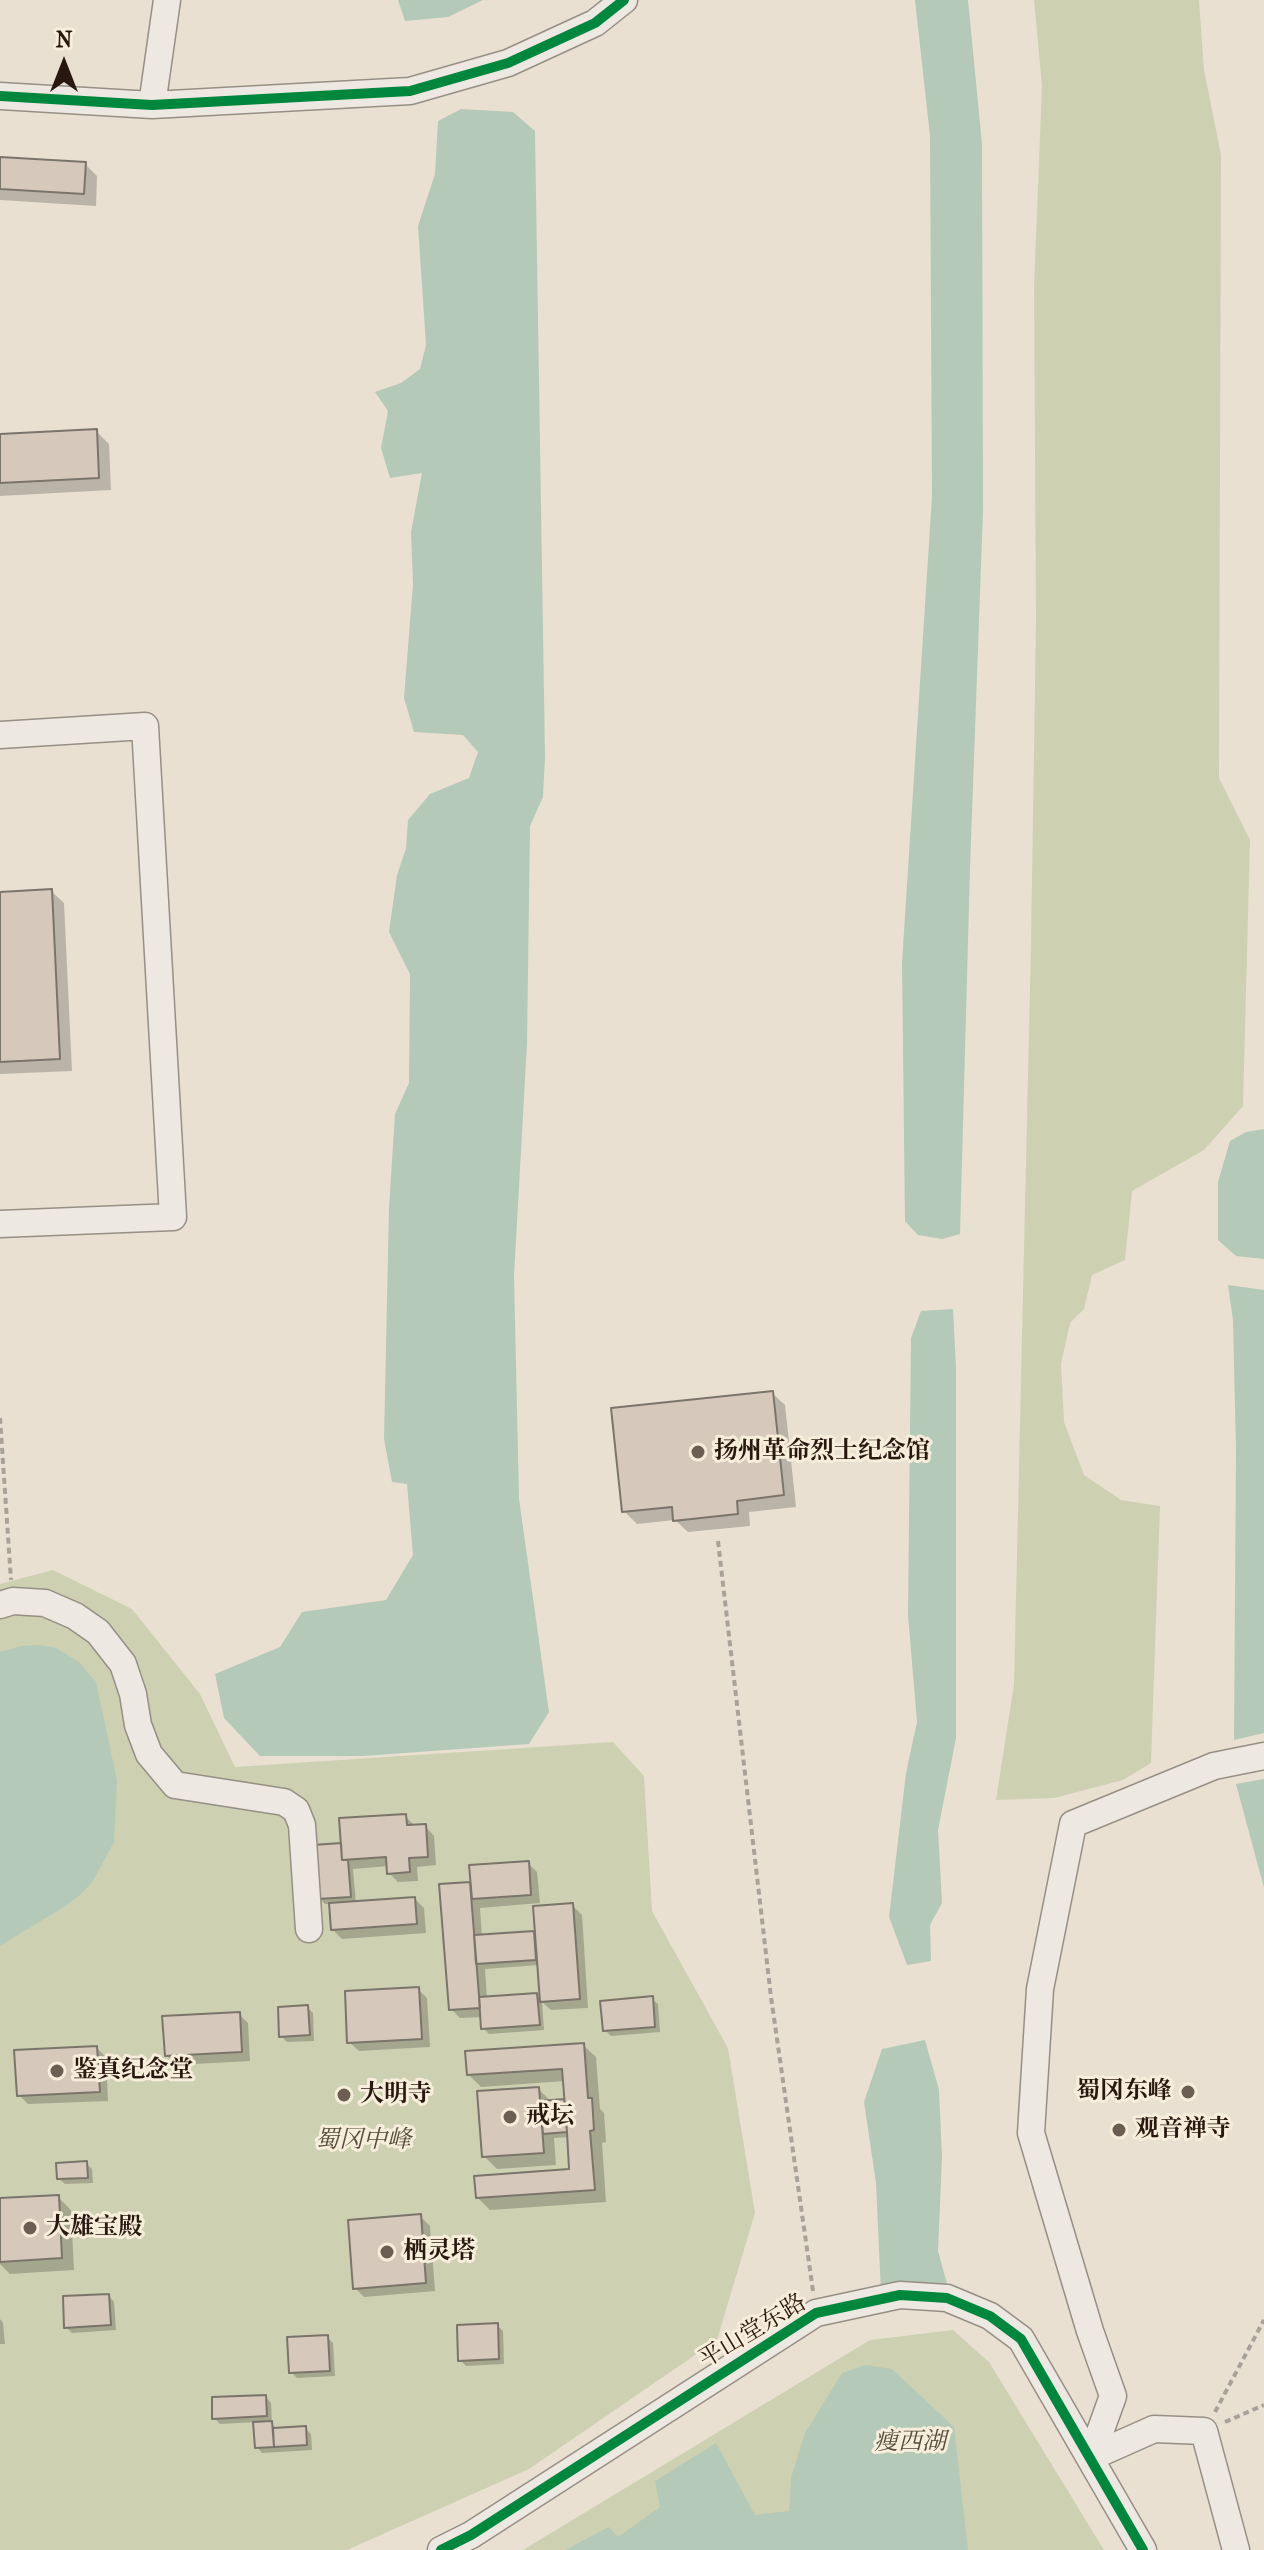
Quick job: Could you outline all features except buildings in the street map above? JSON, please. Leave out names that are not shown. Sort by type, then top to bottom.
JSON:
[{"type":"street","points":[[152,105],[167,0]]},
{"type":"street","points":[[0,96],[152,105],[410,91],[508,63],[595,23],[624,0]]},
{"type":"street","points":[[0,735],[145,726],[173,1217],[0,1224]]},
{"type":"street","points":[[6,1603],[45,1603],[61,1608],[98,1632],[115,1651],[129,1678],[143,1740],[158,1768],[175,1785],[284,1802],[296,1810],[302,1825],[309,1929]]},
{"type":"street","points":[[1091,2457],[1113,2396],[1090,2331],[1031,2133],[1040,1989],[1073,1824],[1214,1766],[1264,1756]]},
{"type":"street","name":"平山堂东路","points":[[441,2550],[471,2535],[816,2313],[900,2295],[947,2298],[990,2316],[1021,2339],[1143,2550]]},
{"type":"street","points":[[1091,2457],[1154,2429],[1204,2431],[1236,2550]]},
{"type":"path","points":[[0,1418],[6,1603]]},
{"type":"path","points":[[718,1541],[769,1981],[816,2313]]},
{"type":"path","points":[[1204,2431],[1264,2320]]},
{"type":"path","points":[[1204,2431],[1264,2405]]},
{"type":"green space","points":[[1034,0],[1199,0],[1204,70],[1221,155],[1219,778],[1250,840],[1243,1106],[1204,1150],[1132,1191],[1125,1260],[1092,1275],[1084,1309],[1070,1323],[1061,1364],[1064,1422],[1084,1475],[1121,1500],[1160,1506],[1151,1763],[1123,1780],[1054,1798],[996,1800],[1014,1684],[1031,945],[1036,620],[1034,287],[1042,86]]},
{"type":"green space","name":"蜀冈中峰","points":[[53,1570],[132,1609],[200,1694],[235,1767],[613,1742],[644,1776],[652,1911],[728,2048],[755,2213],[717,2340],[529,2469],[347,2550],[0,2550],[0,1584]]},
{"type":"green space","name":"瘦西湖","points":[[953,2330],[989,2362],[1104,2550],[523,2550],[870,2340]]},
{"type":"shaded area","points":[[398,0],[483,0],[448,17],[405,21]]},
{"type":"shaded area","points":[[915,0],[968,0],[982,144],[983,511],[960,1234],[942,1239],[918,1235],[905,1221],[902,963],[932,496],[930,136]]},
{"type":"shaded area","points":[[461,109],[513,112],[535,131],[545,757],[543,797],[530,826],[527,1044],[514,1276],[519,1499],[549,1712],[529,1744],[363,1756],[260,1756],[224,1718],[215,1674],[280,1647],[302,1612],[386,1600],[413,1555],[407,1484],[392,1482],[384,1439],[389,1208],[395,1114],[409,1083],[410,974],[389,932],[397,875],[406,848],[408,820],[430,794],[469,778],[478,752],[463,735],[414,732],[404,698],[413,584],[411,532],[422,473],[390,478],[381,448],[388,411],[375,392],[401,383],[420,369],[426,345],[418,226],[435,174],[438,121]]},
{"type":"shaded area","points":[[1264,1129],[1264,1259],[1236,1256],[1218,1240],[1218,1182],[1230,1141],[1246,1132]]},
{"type":"shaded area","points":[[1228,1285],[1264,1290],[1264,1733],[1234,1740],[1236,1450],[1233,1320]]},
{"type":"shaded area","points":[[953,1309],[956,1367],[956,1738],[938,1830],[942,1903],[930,1925],[931,1961],[907,1965],[889,1917],[906,1773],[917,1722],[908,1615],[911,1338],[921,1311]]},
{"type":"shaded area","points":[[39,1645],[56,1648],[79,1662],[96,1682],[117,1780],[114,1842],[93,1881],[81,1894],[0,1946],[0,1652]]},
{"type":"shaded area","points":[[1264,1779],[1264,1888],[1236,1784]]},
{"type":"shaded area","points":[[925,2040],[939,2090],[942,2157],[938,2251],[949,2291],[881,2292],[876,2183],[864,2102],[882,2049]]},
{"type":"shaded area","name":"瘦西湖","points":[[866,2365],[892,2369],[954,2427],[968,2550],[565,2550],[609,2527],[618,2537],[660,2507],[655,2481],[716,2443],[755,2515],[789,2511],[791,2478],[805,2433],[842,2373]]},
{"type":"cycle path","points":[[0,96],[152,105],[410,91],[508,63],[595,23],[624,0]]},
{"type":"cycle path","points":[[441,2550],[471,2535],[816,2313],[900,2295],[947,2298],[990,2316],[1021,2339],[1143,2550]]},
{"type":"place","name":"扬州革命烈士纪念馆","points":[[698,1452]]},
{"type":"place","name":"鉴真纪念堂","points":[[57,2071]]},
{"type":"place","name":"蜀冈东峰","points":[[1188,2092]]},
{"type":"place","name":"大明寺","points":[[344,2095]]},
{"type":"place","name":"戒坛","points":[[510,2117]]},
{"type":"place","name":"观音禅寺","points":[[1119,2130]]},
{"type":"place","name":"大雄宝殿","points":[[30,2228]]},
{"type":"place","name":"栖灵塔","points":[[387,2252]]}]
